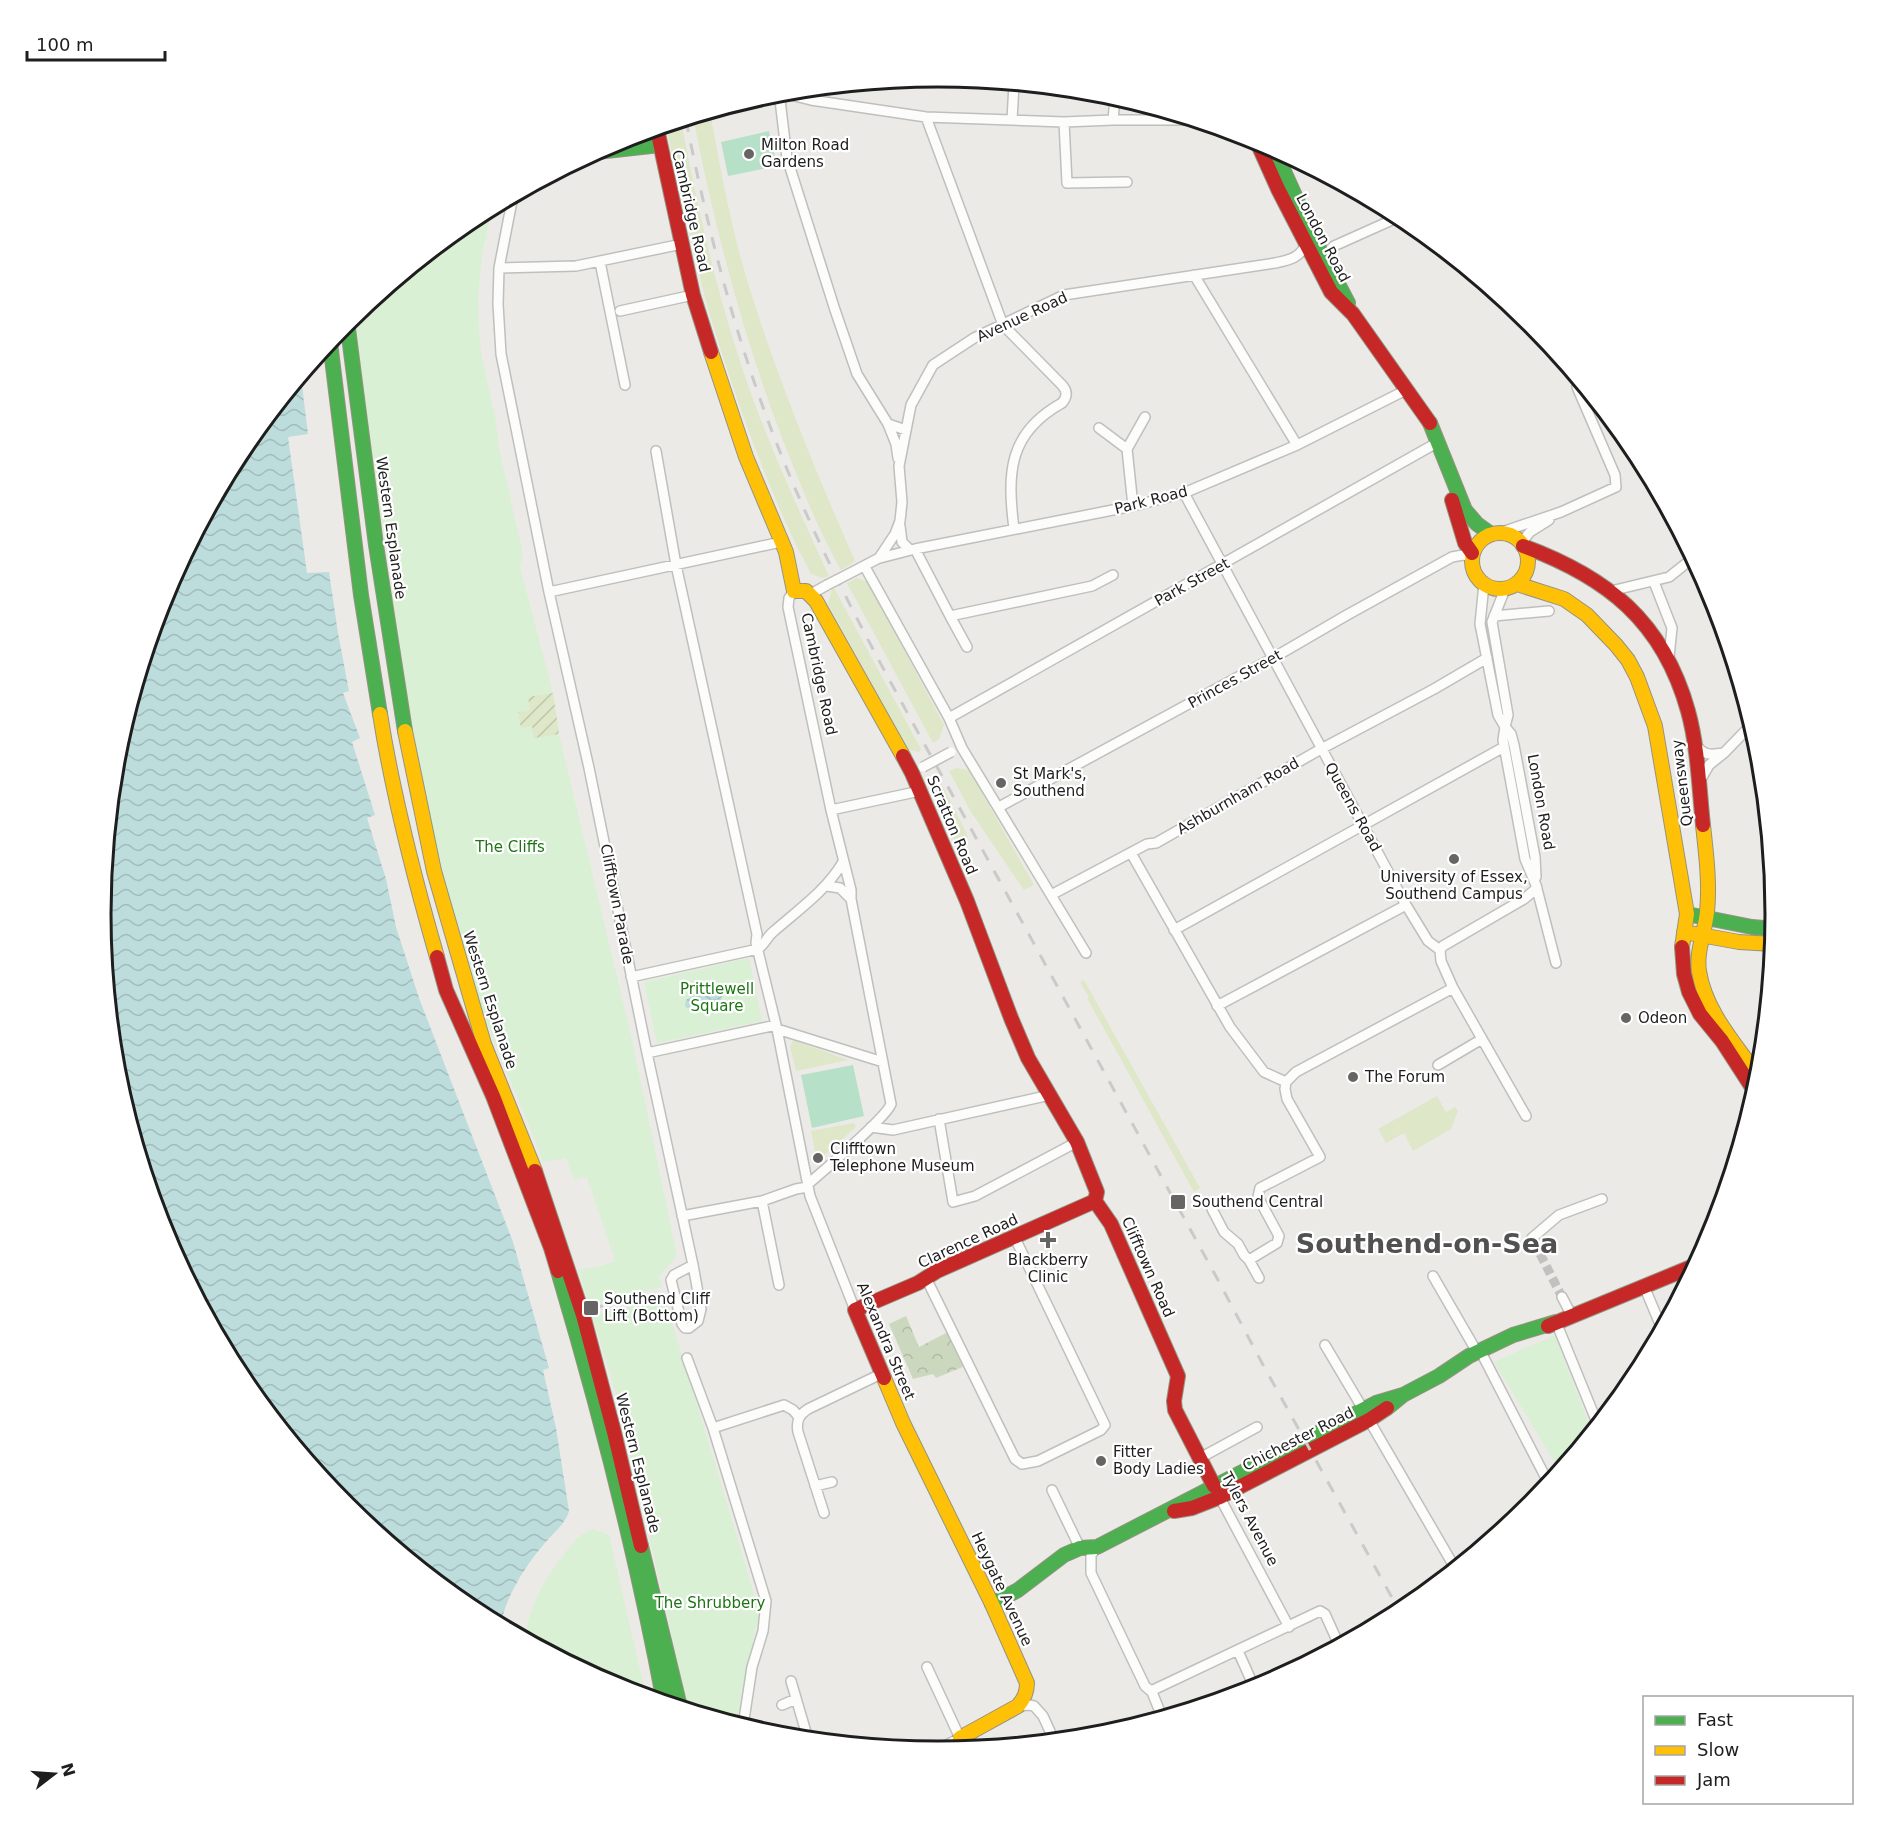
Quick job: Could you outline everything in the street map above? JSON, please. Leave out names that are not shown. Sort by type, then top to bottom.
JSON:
[{"type":"main road","name":"Cambridge Road","points":[[658,136],[693,295],[729,412],[786,552],[794,591]]},
{"type":"main road","points":[[625,149],[660,145]]},
{"type":"main road","name":"London Road","points":[[1262,153],[1331,292],[1353,314],[1414,404],[1433,444],[1471,555]]},
{"type":"main road","name":"London Road","points":[[1280,161],[1353,314]]},
{"type":"main road","name":"Western Esplanade","points":[[350,334],[390,642],[402,716],[434,871],[484,1044],[530,1158],[583,1315],[620,1453],[679,1699]]},
{"type":"main road","name":"Western Esplanade","points":[[331,353],[361,595],[386,752],[412,868],[446,990],[493,1096],[554,1258],[597,1408],[662,1693]]},
{"type":"main road","name":"London Road","points":[[1414,404],[1425,415],[1434,430],[1465,510],[1477,524],[1495,534]]},
{"type":"main road","points":[[1484,584],[1475,575],[1471,555],[1476,543],[1495,534]]},
{"type":"main road","name":"Queensway","points":[[1495,534],[1511,536],[1522,544],[1586,572],[1632,608],[1646,624],[1669,660],[1688,710],[1706,851],[1707,918],[1698,958],[1702,988],[1715,1013],[1751,1066]]},
{"type":"main road","points":[[1511,586],[1526,572],[1528,566],[1528,559],[1522,544]]},
{"type":"main road","name":"Queensway","points":[[1484,584],[1497,589],[1511,586],[1563,599],[1587,615],[1617,645],[1637,677],[1646,697],[1659,744],[1687,914],[1681,950],[1689,993],[1700,1014],[1722,1041],[1748,1082]]},
{"type":"main road","points":[[794,591],[806,591],[811,594]]},
{"type":"main road","name":"Scratton Road","points":[[811,594],[918,770],[920,791],[967,901],[1011,1018],[1028,1058],[1050,1095]]},
{"type":"main road","points":[[1687,914],[1765,928]]},
{"type":"main road","points":[[1684,932],[1765,944]]},
{"type":"main road","name":"Clifftown Road","points":[[1050,1095],[1077,1142],[1097,1192],[1095,1201],[1112,1224],[1178,1376],[1177,1391]]},
{"type":"main road","name":"Clarence Road","points":[[855,1310],[918,1283],[936,1271],[1095,1201]]},
{"type":"main road","name":"Chichester Road","points":[[992,1604],[1018,1590],[1059,1557],[1080,1548],[1094,1553],[1169,1511],[1217,1492],[1366,1415],[1382,1412],[1403,1395],[1481,1355],[1513,1335],[1572,1316],[1685,1270]]},
{"type":"main road","name":"Alexandra Street","points":[[855,1310],[903,1423],[944,1505]]},
{"type":"main road","name":"Tylers Avenue","points":[[1177,1391],[1173,1399],[1175,1410],[1217,1492]]},
{"type":"main road","name":"Heygate Avenue","points":[[944,1505],[1023,1672],[1028,1688],[1025,1698],[1018,1706]]},
{"type":"main road","points":[[967,1740],[1018,1706]]},
{"type":"street","points":[[1012,120],[1014,91]]},
{"type":"street","points":[[805,98],[926,117],[1064,122],[1169,120]]},
{"type":"street","points":[[780,102],[787,158],[835,310],[857,374],[888,424],[896,444],[899,466]]},
{"type":"street","points":[[1113,120],[1114,106]]},
{"type":"street","points":[[926,117],[1004,324],[1061,384],[1066,394],[1066,399],[1062,403],[1030,427],[1018,445],[1012,469],[1014,529]]},
{"type":"street","points":[[1064,122],[1067,183],[1127,182]]},
{"type":"street","name":"Clifftown Parade","points":[[511,207],[499,268],[498,304],[501,354],[549,592],[589,768],[693,1265],[701,1309],[698,1321],[685,1328],[671,1280],[675,1275],[693,1265]]},
{"type":"street","points":[[1325,259],[1334,246],[1390,221]]},
{"type":"street","points":[[499,268],[576,266],[682,244]]},
{"type":"street","name":"Avenue Road","points":[[967,647],[913,549],[902,542],[900,537],[902,502],[899,466],[911,405],[933,365],[974,338],[1064,295],[1275,263],[1296,258],[1306,244]]},
{"type":"street","points":[[600,262],[626,385]]},
{"type":"street","points":[[1194,275],[1298,445]]},
{"type":"street","points":[[620,311],[693,295]]},
{"type":"street","name":"Park Road","points":[[879,558],[913,549],[1133,506],[1184,493],[1298,445],[1406,390]]},
{"type":"street","points":[[1495,534],[1561,512],[1616,487],[1615,475],[1579,392]]},
{"type":"street","points":[[1133,506],[1127,449],[1145,417]]},
{"type":"street","points":[[888,424],[906,430]]},
{"type":"street","points":[[1098,428],[1127,449]]},
{"type":"street","name":"Park Street","points":[[949,718],[1433,444]]},
{"type":"street","name":"Alexandra Street","points":[[656,451],[676,565],[757,934],[755,940],[777,1027],[808,1186],[821,1227],[855,1310]]},
{"type":"street","name":"Queens Road","points":[[1184,493],[1406,904],[1428,941],[1440,950],[1441,961],[1453,988],[1526,1116]]},
{"type":"street","points":[[1522,544],[1530,532],[1561,512]]},
{"type":"street","name":"Avenue Road","points":[[811,594],[879,558],[891,542],[900,520]]},
{"type":"street","points":[[549,592],[781,542]]},
{"type":"street","name":"Princes Street","points":[[999,807],[1273,658],[1452,557],[1471,555]]},
{"type":"street","points":[[1611,591],[1669,578],[1687,563]]},
{"type":"street","points":[[862,567],[949,718],[962,748],[1086,953]]},
{"type":"street","points":[[950,616],[1092,586],[1113,575]]},
{"type":"street","points":[[1654,582],[1672,628],[1669,660]]},
{"type":"street","name":"London Road","points":[[1484,584],[1480,624],[1498,715],[1511,734],[1514,745],[1535,857],[1537,886]]},
{"type":"street","name":"London Road","points":[[1511,586],[1492,622],[1508,715],[1503,735],[1504,747],[1526,860],[1537,886],[1556,963]]},
{"type":"street","name":"Cambridge Road","points":[[794,591],[789,598],[788,607],[831,810],[851,891],[891,1098],[890,1109],[871,1127]]},
{"type":"street","points":[[1494,616],[1549,611]]},
{"type":"street","name":"Ashburnham Road","points":[[1051,895],[1147,844],[1156,843],[1486,658]]},
{"type":"street","points":[[1699,782],[1709,765],[1745,732]]},
{"type":"street","points":[[1693,739],[1703,753],[1710,755],[1724,753]]},
{"type":"street","points":[[1174,930],[1504,747]]},
{"type":"street","points":[[918,770],[962,748]]},
{"type":"street","points":[[831,810],[920,791]]},
{"type":"street","points":[[1131,853],[1217,1006],[1243,1047],[1264,1072],[1286,1082]]},
{"type":"street","points":[[631,977],[762,947],[766,940],[827,886],[843,862]]},
{"type":"street","points":[[827,886],[840,888],[851,899]]},
{"type":"street","points":[[1440,950],[1443,946],[1524,899],[1537,886]]},
{"type":"street","points":[[1217,1006],[1406,904]]},
{"type":"street","points":[[757,934],[766,940]]},
{"type":"street","points":[[1249,1260],[1277,1244],[1279,1236],[1258,1197],[1260,1188],[1320,1157],[1287,1099],[1286,1082],[1296,1072],[1453,988]]},
{"type":"street","points":[[647,1053],[777,1027],[883,1062]]},
{"type":"street","points":[[1438,1065],[1482,1039]]},
{"type":"street","points":[[682,1216],[762,1201],[808,1186],[871,1127],[893,1130],[1050,1095]]},
{"type":"street","points":[[939,1119],[953,1202],[975,1196],[1077,1142]]},
{"type":"street","points":[[1534,1242],[1532,1238],[1559,1215],[1602,1199]]},
{"type":"street","points":[[762,1201],[779,1285]]},
{"type":"street","points":[[1212,1209],[1224,1232],[1238,1244],[1259,1278]]},
{"type":"street","points":[[926,1278],[1015,1459],[1022,1464],[1038,1461],[1101,1430],[1105,1425],[1014,1236]]},
{"type":"street","points":[[1433,1276],[1481,1355],[1545,1476]]},
{"type":"street","points":[[1644,1286],[1659,1321]]},
{"type":"street","points":[[1562,1297],[1572,1316]]},
{"type":"street","points":[[1556,1322],[1595,1417]]},
{"type":"street","points":[[1325,1345],[1452,1562]]},
{"type":"street","points":[[687,1358],[713,1428],[765,1596],[766,1610],[752,1667],[744,1718]]},
{"type":"street","points":[[824,1513],[798,1432],[799,1417],[808,1409],[883,1373]]},
{"type":"street","points":[[713,1428],[784,1405],[799,1417]]},
{"type":"street","points":[[1200,1458],[1257,1427]]},
{"type":"street","points":[[815,1486],[832,1482]]},
{"type":"street","points":[[1052,1490],[1080,1548]]},
{"type":"street","name":"Tylers Avenue","points":[[1217,1492],[1289,1627]]},
{"type":"street","points":[[1094,1553],[1091,1573],[1145,1686],[1152,1692],[1160,1711]]},
{"type":"street","points":[[1152,1692],[1320,1611],[1323,1612],[1336,1639]]},
{"type":"street","points":[[1238,1651],[1251,1680]]},
{"type":"street","points":[[927,1667],[961,1740]]},
{"type":"street","points":[[791,1681],[805,1730]]},
{"type":"street","points":[[782,1705],[796,1699]]},
{"type":"street","points":[[1018,1706],[1029,1705],[1040,1712],[1051,1733]]},
{"type":"green space","points":[[711,119],[732,224],[750,290],[799,427],[855,561],[841,570],[807,501],[774,417],[746,333],[712,204],[695,124]]},
{"type":"green space","points":[[682,128],[720,295],[746,381],[791,493],[829,576],[823,578],[811,574],[780,510],[733,388],[695,259],[668,133]]},
{"type":"green space","name":"Milton Road Gardens","points":[[769,131],[777,166],[728,176],[721,142]]},
{"type":"green space","name":"The Cliffs","points":[[490,219],[483,249],[478,296],[482,359],[523,554],[520,567],[553,693],[559,734],[632,1040],[677,1256],[659,1276],[662,1287],[642,1292],[639,1295],[589,1305],[579,1270],[615,1261],[587,1177],[574,1180],[566,1158],[543,1162],[471,980],[434,840],[410,719],[391,598],[390,576],[396,574],[394,561],[388,561],[356,327],[393,292],[435,258]]},
{"type":"green space","points":[[857,578],[868,582],[944,725],[939,739],[933,743],[847,583]]},
{"type":"green space","points":[[834,588],[921,749],[919,752],[907,749],[828,604]]},
{"type":"green space","points":[[553,693],[559,734],[534,738],[532,726],[521,728],[518,712],[530,710],[528,697]]},
{"type":"green space","points":[[957,768],[969,770],[1034,885],[1024,890],[971,812],[949,771]]},
{"type":"green space","points":[[938,777],[968,837],[955,842],[932,789]]},
{"type":"green space","name":"Prittlewell Square","points":[[749,958],[762,1021],[657,1043],[644,982]]},
{"type":"green space","points":[[1084,980],[1200,1188],[1194,1192],[1087,998],[1089,997],[1080,982]]},
{"type":"green space","points":[[793,1041],[848,1060],[796,1071],[790,1046]]},
{"type":"green space","points":[[853,1065],[864,1116],[812,1128],[801,1075]]},
{"type":"green space","points":[[1437,1096],[1446,1112],[1455,1107],[1458,1111],[1451,1129],[1413,1151],[1404,1133],[1386,1143],[1378,1129]]},
{"type":"green space","points":[[853,1123],[856,1125],[855,1128],[817,1160],[811,1131]]},
{"type":"green space","name":"The Shrubbery","points":[[665,1299],[753,1591],[759,1618],[746,1683],[742,1688],[738,1716],[685,1701],[617,1397],[592,1315]]},
{"type":"green space","points":[[906,1316],[919,1347],[948,1332],[965,1366],[936,1378],[933,1374],[913,1379],[889,1324]]},
{"type":"green space","points":[[1555,1335],[1589,1424],[1556,1464],[1494,1362]]},
{"type":"green space","points":[[593,1529],[609,1535],[644,1686],[573,1656],[526,1631],[539,1593],[550,1574],[568,1549],[584,1533]]},
{"type":"water","points":[[302,387],[308,434],[288,437],[307,573],[329,572],[349,691],[343,693],[360,738],[352,742],[375,815],[367,818],[386,879],[396,927],[419,998],[513,1242],[549,1368],[543,1370],[556,1428],[569,1511],[562,1525],[537,1552],[524,1571],[503,1616],[479,1602],[435,1570],[393,1536],[354,1499],[282,1417],[251,1373],[222,1327],[174,1230],[155,1180],[127,1075],[113,968],[111,914],[113,860],[119,806],[127,753],[140,700],[155,648],[174,598],[197,548],[222,500],[251,455]]},
{"type":"water","points":[[701,990],[719,993],[722,996],[721,1001],[708,1010],[697,1011],[696,1008],[687,1008],[686,1000]]},
{"type":"tunnel","points":[[1534,1242],[1562,1297]]},
{"type":"railway","points":[[687,126],[720,270],[742,345],[788,471],[835,575],[915,727],[1395,1604]]},
{"type":"railway","points":[[591,1308],[664,1295]]},
{"type":"traffic: fast","points":[[625,149],[660,145]]},
{"type":"traffic: fast","points":[[1279,161],[1315,240],[1348,303]]},
{"type":"traffic: fast","points":[[349,335],[376,545],[405,731]]},
{"type":"traffic: fast","points":[[331,353],[361,595],[380,714]]},
{"type":"traffic: fast","points":[[1430,423],[1465,510],[1477,524],[1491,534]]},
{"type":"traffic: fast","points":[[1687,914],[1765,928]]},
{"type":"traffic: fast","points":[[558,1271],[617,1485],[662,1693]]},
{"type":"traffic: fast","points":[[1387,1408],[1403,1395],[1439,1376],[1469,1356],[1513,1335],[1556,1322]]},
{"type":"traffic: fast","points":[[992,1604],[1018,1590],[1064,1555],[1080,1548],[1097,1547],[1376,1403],[1403,1395]]},
{"type":"traffic: fast","points":[[641,1546],[678,1699]]},
{"type":"traffic: slow","points":[[711,352],[746,457],[786,552],[794,591],[806,591],[816,601],[903,756]]},
{"type":"traffic: slow","points":[[1494,533],[1506,533],[1520,541],[1528,555],[1528,561],[1526,572],[1520,581],[1506,589],[1494,589],[1477,577],[1472,567],[1472,555],[1484,538],[1494,533]]},
{"type":"traffic: slow","points":[[1517,584],[1564,599],[1587,615],[1616,645],[1628,660],[1637,677],[1655,726],[1687,914],[1682,947]]},
{"type":"traffic: slow","points":[[380,714],[405,836],[437,957]]},
{"type":"traffic: slow","points":[[405,731],[434,871],[484,1044],[535,1171]]},
{"type":"traffic: slow","points":[[1703,825],[1708,901],[1698,964],[1699,971],[1702,986],[1715,1015],[1751,1067]]},
{"type":"traffic: slow","points":[[1684,932],[1739,942],[1765,944]]},
{"type":"traffic: slow","points":[[884,1378],[903,1423],[992,1604],[1027,1683],[1025,1696],[1018,1706],[960,1738],[961,1740]]},
{"type":"traffic: jam","points":[[659,136],[693,295],[711,352]]},
{"type":"traffic: jam","points":[[1262,153],[1331,292],[1353,314],[1430,423]]},
{"type":"traffic: jam","points":[[1452,500],[1465,543],[1472,553]]},
{"type":"traffic: jam","points":[[1523,546],[1581,572],[1606,588],[1628,606],[1647,627],[1677,679],[1688,711],[1696,753],[1703,825]]},
{"type":"traffic: jam","points":[[903,756],[967,901],[1028,1058],[1077,1142],[1097,1192],[1095,1201]]},
{"type":"traffic: jam","points":[[1682,947],[1684,974],[1689,992],[1700,1014],[1722,1041],[1748,1082]]},
{"type":"traffic: jam","points":[[437,957],[446,990],[493,1096],[558,1271]]},
{"type":"traffic: jam","points":[[535,1171],[583,1315],[641,1546]]},
{"type":"traffic: jam","points":[[1095,1201],[1111,1224],[1178,1376],[1175,1410],[1214,1486]]},
{"type":"traffic: jam","points":[[884,1378],[855,1310],[1095,1201]]},
{"type":"traffic: jam","points":[[1548,1326],[1685,1270]]},
{"type":"traffic: jam","points":[[1174,1511],[1192,1508],[1220,1497],[1369,1420],[1387,1408]]},
{"type":"place","name":"Milton Road Gardens","points":[[749,154]]},
{"type":"place","name":"St Mark's, Southend","points":[[1001,783]]},
{"type":"place","name":"University of Essex, Southend Campus","points":[[1454,859]]},
{"type":"place","name":"Odeon","points":[[1626,1018]]},
{"type":"place","name":"The Forum","points":[[1353,1077]]},
{"type":"place","name":"Clifftown Telephone Museum","points":[[818,1158]]},
{"type":"place","name":"Southend Central","points":[[1178,1202]]},
{"type":"place","name":"Blackberry Clinic","points":[[1048,1240]]},
{"type":"place","name":"Southend Cliff Lift (Bottom)","points":[[591,1308]]},
{"type":"place","name":"Fitter Body Ladies","points":[[1101,1461]]},
{"type":"district","name":"Southend-on-Sea","points":[[1427,1243]]}]
